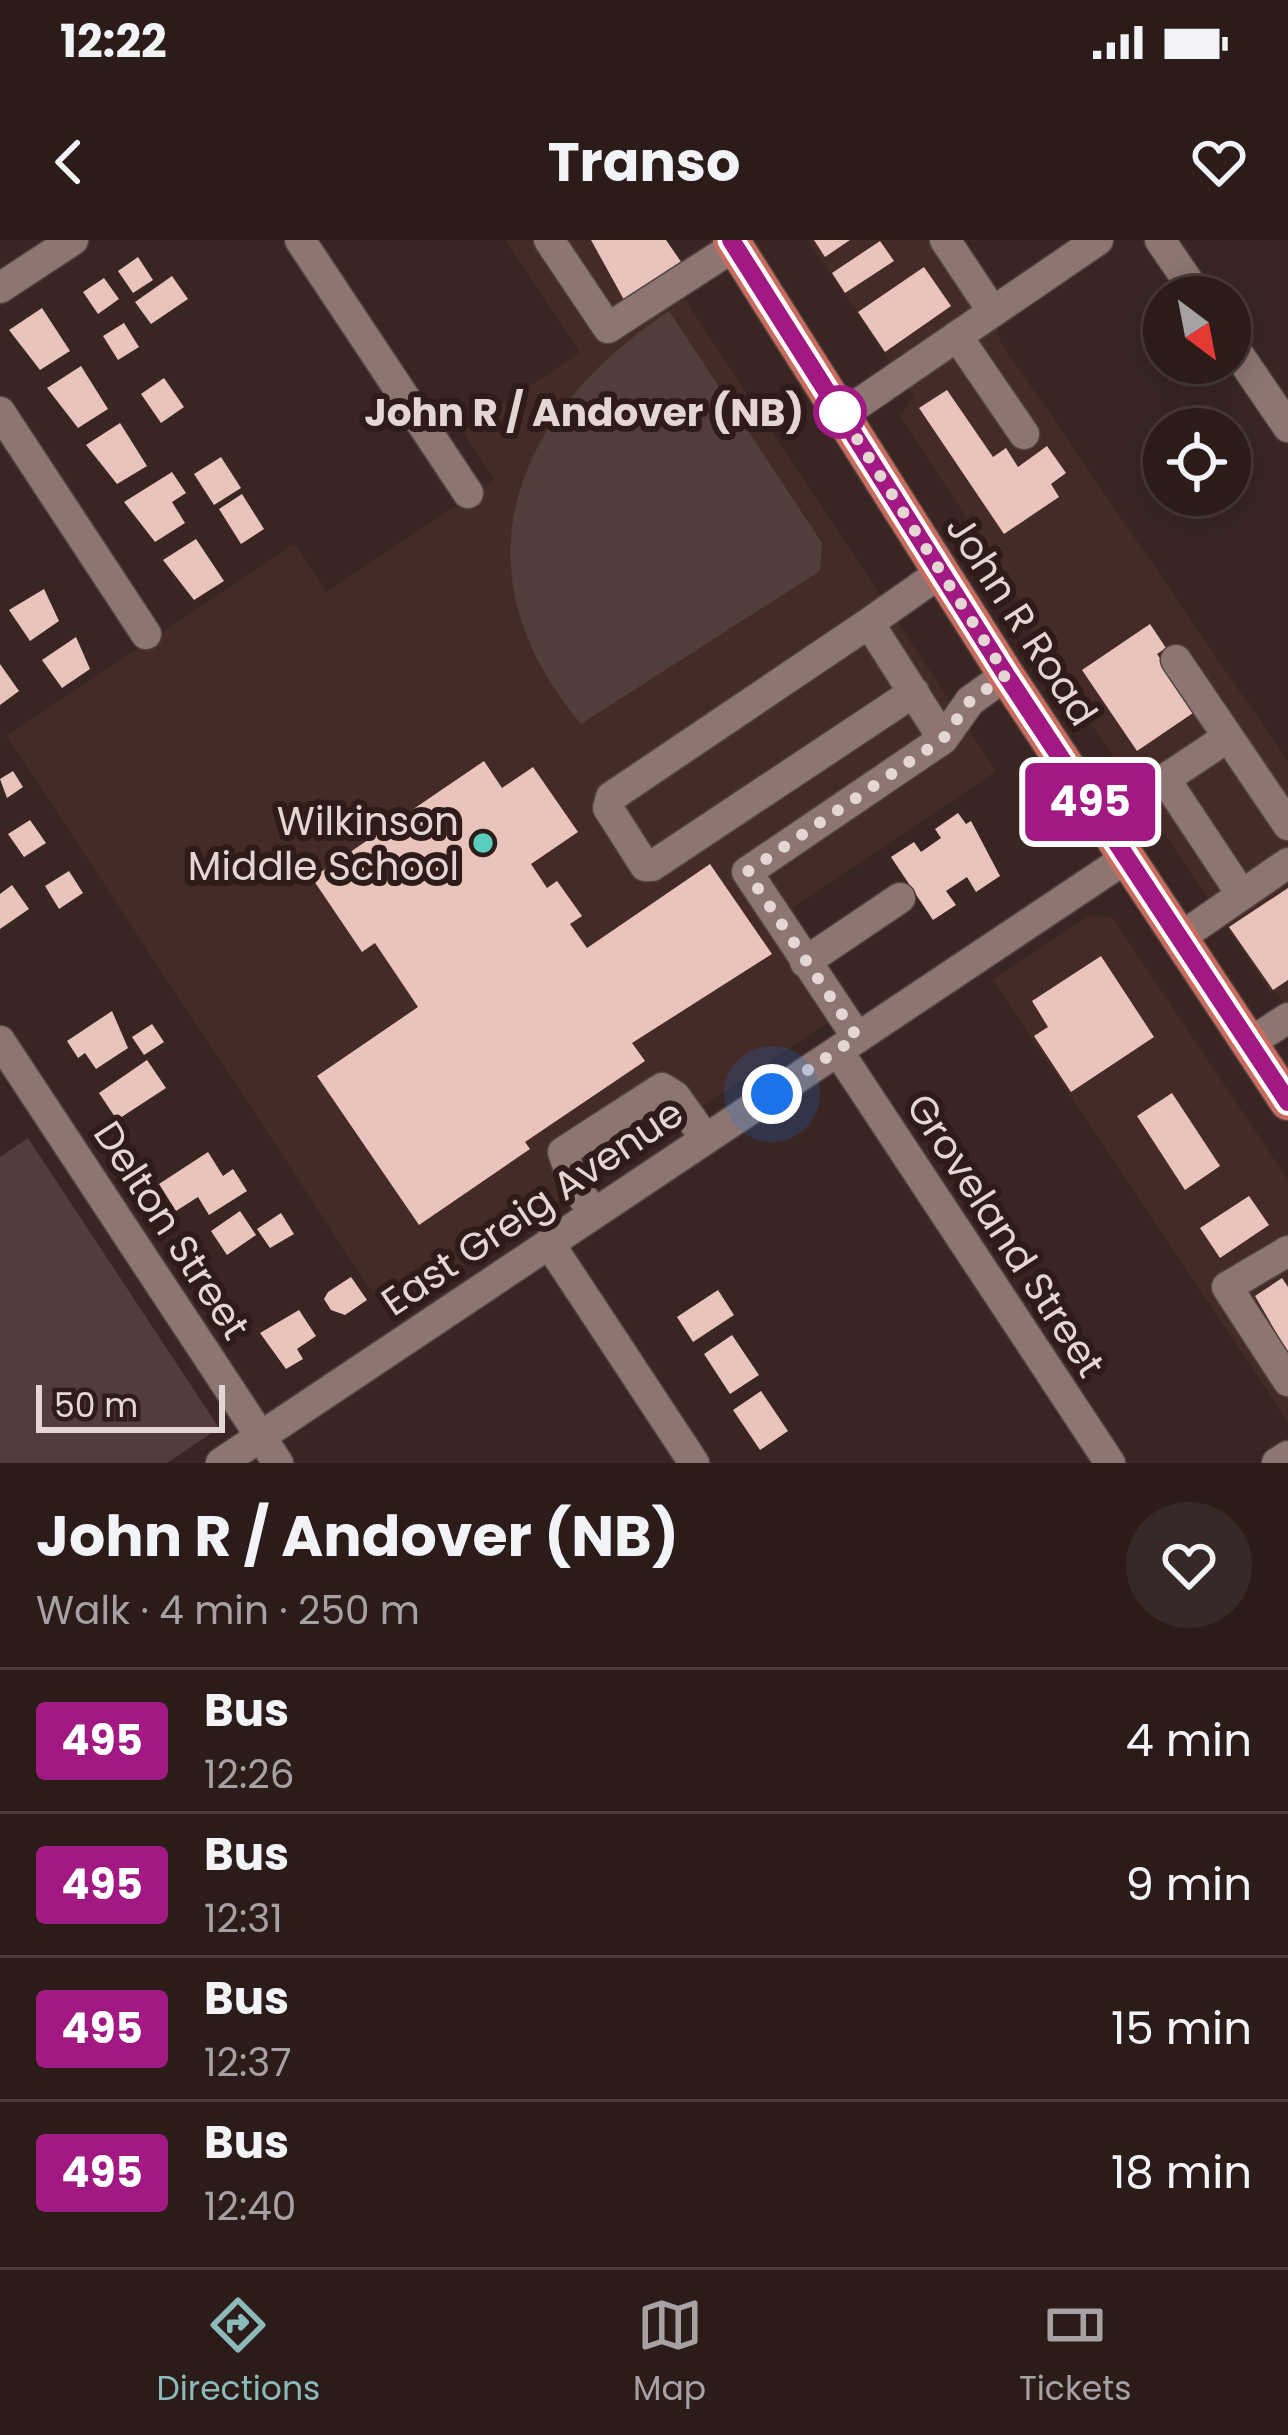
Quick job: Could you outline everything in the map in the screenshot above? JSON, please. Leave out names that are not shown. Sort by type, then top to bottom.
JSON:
[{"type":"main road","name":"John R Road","points":[[733,243],[940,573],[1288,1102]]},
{"type":"street","points":[[0,288],[73,240]]},
{"type":"street","points":[[300,240],[468,493]]},
{"type":"street","points":[[549,240],[608,328],[733,243]]},
{"type":"street","points":[[945,240],[993,311]]},
{"type":"street","points":[[842,415],[1098,240]]},
{"type":"street","points":[[1160,240],[1185,276]]},
{"type":"street","points":[[957,336],[1024,434]]},
{"type":"street","points":[[1251,373],[1288,427]]},
{"type":"street","points":[[0,412],[146,634]]},
{"type":"street","points":[[914,692],[652,866],[645,866],[608,808],[611,797],[940,573]]},
{"type":"street","points":[[868,623],[943,739],[970,701],[1006,675]]},
{"type":"street","points":[[1175,660],[1288,825]]},
{"type":"street","points":[[1228,737],[1165,779],[1242,895]]},
{"type":"street","name":"Groveland Street","points":[[943,739],[747,872],[805,962],[848,1044],[1110,1463]]},
{"type":"street","name":"East Greig Avenue","points":[[221,1463],[1128,857]]},
{"type":"street","points":[[1178,939],[1288,863]]},
{"type":"street","points":[[805,962],[901,898]]},
{"type":"street","points":[[1248,1044],[1288,1018]]},
{"type":"street","name":"Delton Street","points":[[0,1041],[278,1463]]},
{"type":"street","points":[[594,1214],[574,1185],[563,1151],[662,1088],[675,1096],[705,1138]]},
{"type":"street","points":[[549,1243],[694,1463]]},
{"type":"street","points":[[1288,1251],[1227,1287],[1288,1382]]},
{"type":"street","points":[[1277,1463],[1288,1456]]},
{"type":"shaded area","name":"Wilkinson Middle School","points":[[506,240],[666,240],[693,279],[678,289],[996,771],[782,915],[845,1011],[388,1316],[7,736],[294,544],[326,592],[494,480],[463,431],[580,352]]},
{"type":"shaded area","points":[[808,240],[960,240],[987,282],[1000,341],[1288,762],[1288,1008],[1277,993],[1270,992],[1032,635],[1016,593],[899,415],[914,398]]},
{"type":"shaded area","points":[[669,311],[822,543],[820,571],[581,724],[541,666],[518,608],[510,552],[518,498],[538,446],[571,397],[615,352]]},
{"type":"shaded area","points":[[1090,915],[1113,918],[1288,1180],[1288,1421],[993,980]]},
{"type":"shaded area","points":[[28,1138],[219,1428],[167,1463],[0,1463],[0,1157]]},
{"type":"building","points":[[591,240],[666,240],[686,269],[628,307]]},
{"type":"building","points":[[814,240],[850,240],[825,257]]},
{"type":"building","points":[[880,241],[894,261],[845,293],[832,273]]},
{"type":"building","points":[[138,257],[153,280],[133,293],[118,271]]},
{"type":"building","points":[[924,267],[951,306],[885,352],[858,312]]},
{"type":"building","points":[[172,276],[188,299],[151,324],[135,302]]},
{"type":"building","points":[[104,278],[119,299],[98,314],[83,292]]},
{"type":"building","points":[[42,308],[70,351],[40,370],[9,330]]},
{"type":"building","points":[[124,323],[139,347],[118,360],[103,336]]},
{"type":"building","points":[[81,366],[108,409],[78,428],[47,388]]},
{"type":"building","points":[[164,378],[184,407],[161,423],[141,394]]},
{"type":"building","points":[[947,390],[993,457],[1006,448],[1018,467],[1047,446],[1066,473],[1051,484],[1059,497],[1004,534],[919,408]]},
{"type":"building","points":[[120,423],[147,466],[117,484],[86,445]]},
{"type":"building","points":[[221,457],[241,488],[214,505],[194,474]]},
{"type":"building","points":[[172,472],[186,493],[172,502],[185,523],[155,542],[124,502]]},
{"type":"building","points":[[242,494],[264,529],[241,544],[219,509]]},
{"type":"building","points":[[196,539],[224,581],[194,600],[163,560]]},
{"type":"building","points":[[44,589],[59,621],[30,641],[9,610]]},
{"type":"building","points":[[1150,624],[1166,648],[1157,654],[1196,711],[1137,751],[1082,670]]},
{"type":"building","points":[[76,637],[90,669],[62,688],[42,660]]},
{"type":"building","points":[[0,664],[19,691],[0,705]]},
{"type":"building","points":[[484,761],[502,788],[533,767],[578,832],[531,864],[547,888],[557,881],[582,916],[570,924],[587,948],[710,864],[772,954],[632,1043],[645,1061],[525,1142],[530,1149],[419,1225],[317,1076],[418,1007],[375,943],[362,952],[312,878]]},
{"type":"building","points":[[13,771],[23,787],[7,798],[0,779]]},
{"type":"building","points":[[958,813],[966,824],[971,821],[1000,876],[976,892],[967,877],[946,891],[956,905],[933,920],[891,857],[914,842],[921,852],[941,838],[935,829]]},
{"type":"building","points":[[30,820],[46,843],[24,857],[8,834]]},
{"type":"building","points":[[69,871],[83,893],[59,909],[45,886]]},
{"type":"building","points":[[12,885],[29,909],[0,929],[0,894]]},
{"type":"building","points":[[1288,888],[1288,980],[1273,990],[1229,927]]},
{"type":"building","points":[[1101,956],[1154,1037],[1071,1092],[1034,1036],[1048,1027],[1032,1001]]},
{"type":"building","points":[[112,1011],[128,1048],[96,1069],[85,1053],[78,1058],[67,1041]]},
{"type":"building","points":[[152,1024],[164,1042],[144,1055],[132,1037]]},
{"type":"building","points":[[147,1060],[166,1088],[117,1120],[99,1093]]},
{"type":"building","points":[[1172,1093],[1220,1166],[1185,1190],[1137,1116]]},
{"type":"building","points":[[208,1152],[223,1176],[233,1169],[247,1191],[209,1215],[198,1197],[176,1211],[159,1184]]},
{"type":"building","points":[[1249,1196],[1269,1225],[1220,1258],[1200,1228]]},
{"type":"building","points":[[240,1211],[256,1235],[227,1255],[211,1231]]},
{"type":"building","points":[[281,1213],[294,1234],[270,1248],[257,1229]]},
{"type":"building","points":[[351,1277],[367,1300],[345,1315],[331,1310],[324,1299],[328,1292]]},
{"type":"building","points":[[1282,1278],[1288,1287],[1288,1353],[1255,1296]]},
{"type":"building","points":[[718,1290],[734,1315],[693,1342],[677,1317]]},
{"type":"building","points":[[299,1310],[316,1336],[297,1349],[303,1359],[286,1369],[260,1333]]},
{"type":"building","points":[[732,1335],[759,1375],[730,1394],[704,1354]]},
{"type":"building","points":[[761,1391],[788,1431],[760,1450],[733,1410]]},
{"type":"bus line","name":"495","points":[[731,240],[1006,675],[1288,1102]]},
{"type":"place","name":"John R / Andover (NB)","points":[[840,412]]},
{"type":"place","name":"Wilkinson Middle School","points":[[483,843]]},
{"type":"route","points":[[772,1094],[857,1037],[747,872],[943,739],[970,701],[1006,675],[840,412]]}]
